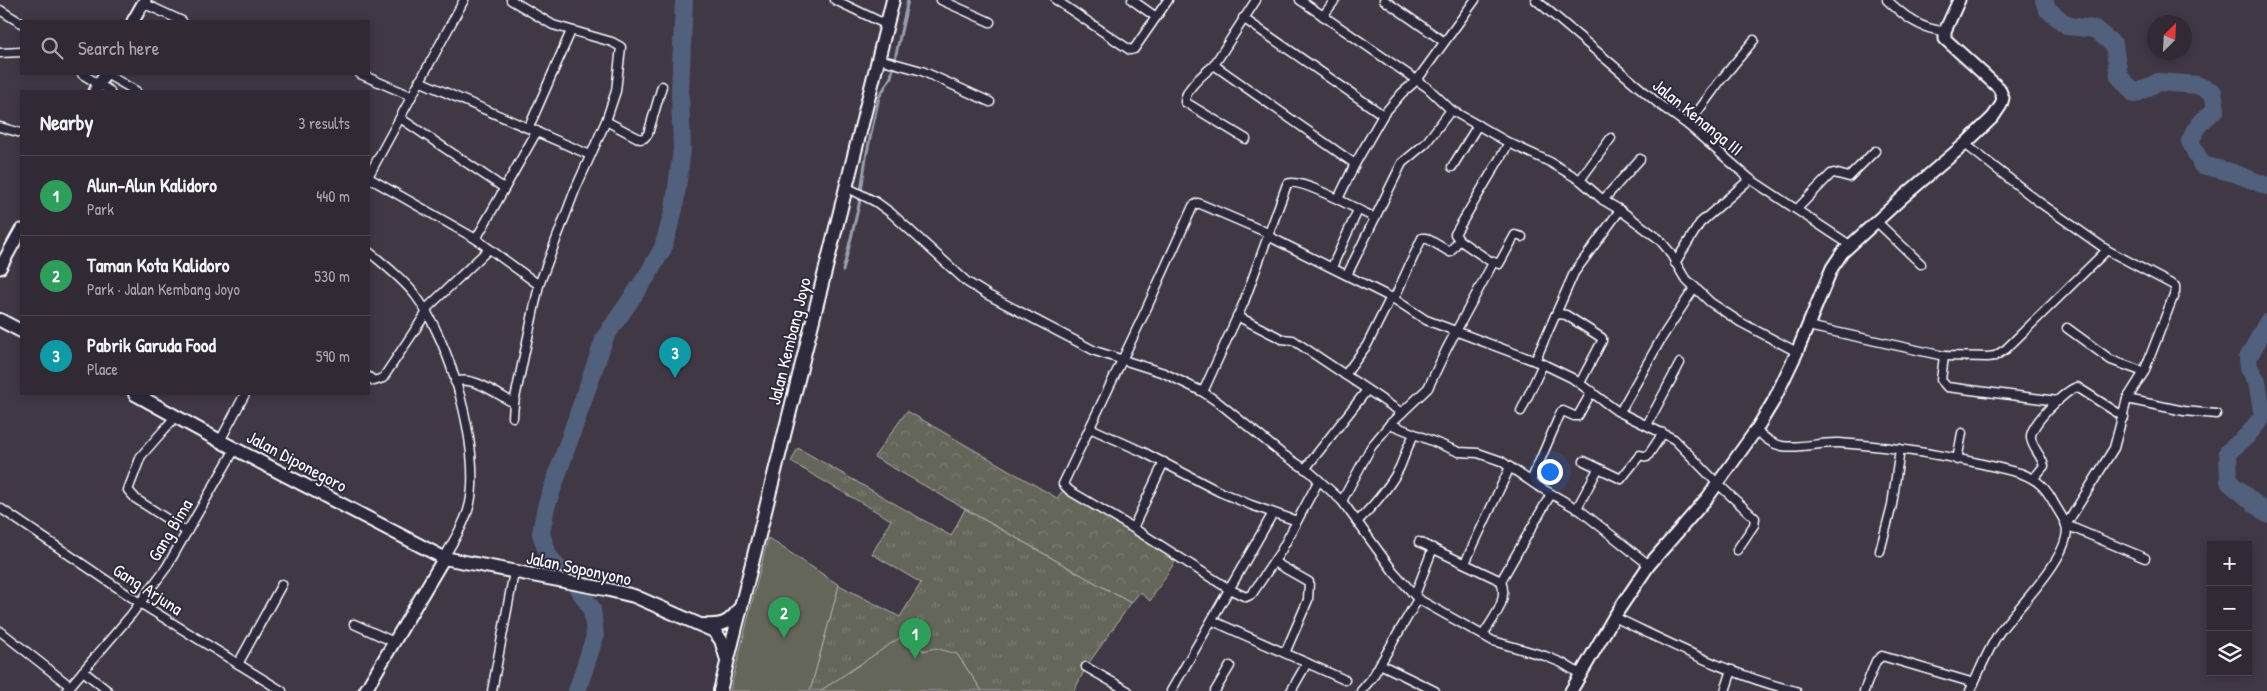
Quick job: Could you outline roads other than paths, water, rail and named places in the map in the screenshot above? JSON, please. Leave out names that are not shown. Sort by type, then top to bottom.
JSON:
[{"type":"main road","name":"Jalan Kembang Joyo","points":[[720,691],[879,59],[892,0]]},
{"type":"main road","points":[[0,320],[20,330]]},
{"type":"main road","name":"Jalan Diponegoro","points":[[137,395],[220,441],[444,558]]},
{"type":"main road","name":"Jalan Soponyono","points":[[444,558],[634,596],[704,625]]},
{"type":"main road","points":[[704,625],[719,626],[727,623],[742,603]]},
{"type":"main road","points":[[704,625],[714,631],[721,640],[728,662]]},
{"type":"street","points":[[370,175],[464,0]]},
{"type":"street","points":[[511,0],[553,25],[596,37],[621,47],[616,91],[606,121],[590,155],[539,285],[514,403],[513,416]]},
{"type":"street","points":[[834,0],[887,25]]},
{"type":"street","points":[[940,0],[990,22]]},
{"type":"street","points":[[1056,0],[1130,50],[1134,49],[1168,0]]},
{"type":"street","points":[[1132,0],[1156,17]]},
{"type":"street","points":[[1246,139],[1185,102],[1186,96],[1198,79],[1214,66],[1256,0]]},
{"type":"street","points":[[1300,0],[1417,80],[1451,110],[1508,143],[1550,162],[1580,180],[1603,200],[1620,210],[1659,240],[1669,251],[1684,277],[1723,312],[1797,352]]},
{"type":"street","points":[[1324,16],[1335,0]]},
{"type":"street","points":[[1384,0],[1443,41]]},
{"type":"street","points":[[1338,199],[1355,164],[1383,115],[1402,93],[1417,80],[1443,41],[1473,3],[1463,0]]},
{"type":"street","name":"Jalan Kenanga III","points":[[1536,0],[1660,105],[1688,125],[1750,180],[1850,245]]},
{"type":"street","points":[[1887,0],[1917,24],[1936,31],[1945,31]]},
{"type":"street","points":[[1571,691],[1614,617],[1649,565],[1718,484],[1756,430],[1773,402],[1797,352],[1832,268],[1842,253],[1965,144],[1998,111],[2003,98],[2002,92],[1947,42],[1945,31],[1958,0]]},
{"type":"street","points":[[134,20],[144,2],[180,20]]},
{"type":"street","points":[[0,10],[20,22]]},
{"type":"street","points":[[1244,18],[1383,115]]},
{"type":"street","points":[[476,238],[504,188],[533,129],[571,31]]},
{"type":"street","points":[[1688,125],[1720,81],[1754,40]]},
{"type":"street","points":[[0,53],[20,52]]},
{"type":"street","points":[[879,59],[922,71],[990,102]]},
{"type":"street","points":[[1214,66],[1355,164]]},
{"type":"street","points":[[85,75],[132,90]]},
{"type":"street","points":[[362,75],[412,96]]},
{"type":"street","points":[[419,81],[590,155]]},
{"type":"street","points":[[606,121],[640,138],[644,138],[648,134],[662,86]]},
{"type":"street","points":[[1348,274],[1402,163],[1422,147],[1451,110]]},
{"type":"street","points":[[400,118],[504,188]]},
{"type":"street","points":[[1452,167],[1478,125]]},
{"type":"street","points":[[0,127],[20,133]]},
{"type":"street","points":[[1580,180],[1610,138]]},
{"type":"street","points":[[1508,143],[1455,234],[1459,240],[1499,264],[1515,235],[1522,237]]},
{"type":"street","points":[[1965,144],[2039,202],[2108,250],[2172,284],[2176,289],[2144,372],[2127,399],[2124,417],[2114,448],[2066,525]]},
{"type":"street","points":[[1797,210],[1831,174],[1835,173],[1849,177],[1875,151]]},
{"type":"street","points":[[1603,200],[1640,159]]},
{"type":"street","points":[[370,178],[476,238],[539,285]]},
{"type":"street","points":[[1675,263],[1700,223],[1750,180]]},
{"type":"street","points":[[1203,392],[1237,316],[1285,186],[1290,181],[1338,199],[1375,218]]},
{"type":"street","points":[[846,187],[876,202],[891,213],[967,282],[981,291],[1016,311],[1095,350],[1164,373],[1203,392],[1319,480],[1342,501],[1393,571],[1417,597],[1500,644],[1536,653],[1562,663],[1580,674]]},
{"type":"street","points":[[1319,480],[1274,562],[1252,594],[1246,597],[1229,589],[1133,528],[1070,491],[1063,484],[1162,276],[1180,231],[1195,204],[1205,206],[1268,234],[1348,274],[1393,298],[1426,320],[1539,362],[1580,383],[1609,406],[1681,444],[1718,484],[1756,520],[1736,550]]},
{"type":"street","points":[[1332,267],[1358,210]]},
{"type":"street","points":[[1520,411],[1555,316],[1574,273],[1620,210]]},
{"type":"street","points":[[1876,221],[1921,264]]},
{"type":"street","points":[[0,268],[20,232]]},
{"type":"street","points":[[1345,375],[1367,345],[1393,298],[1422,238],[1426,238],[1450,252],[1459,240]]},
{"type":"street","points":[[370,378],[374,381],[382,378],[426,311],[489,249]]},
{"type":"street","points":[[1808,326],[1944,356],[1973,358],[1995,356],[2006,349],[2108,250]]},
{"type":"street","points":[[365,691],[444,558],[469,505],[473,470],[466,422],[450,363],[426,311],[416,295],[370,253]]},
{"type":"street","points":[[1342,501],[1371,447],[1390,424],[1428,388],[1446,348],[1457,333],[1494,262]]},
{"type":"street","points":[[1620,412],[1660,339],[1695,287]]},
{"type":"street","points":[[1555,316],[1559,314],[1566,315],[1602,338],[1601,344],[1580,383]]},
{"type":"street","points":[[1237,316],[1282,340],[1294,340],[1402,413]]},
{"type":"street","points":[[2067,328],[2111,360],[2144,372]]},
{"type":"street","points":[[1944,356],[1941,380],[1947,387],[2058,401]]},
{"type":"street","points":[[1646,425],[1680,363]]},
{"type":"street","points":[[455,382],[463,379],[472,381],[514,403]]},
{"type":"street","points":[[2034,478],[2042,470],[2044,464],[2033,445],[2031,433],[2036,423],[2067,392],[2077,387],[2124,417]]},
{"type":"street","points":[[1304,469],[1367,390]]},
{"type":"street","points":[[1531,481],[1561,412],[1563,410],[1578,416],[1592,391]]},
{"type":"street","points":[[220,441],[245,395]]},
{"type":"street","points":[[2127,399],[2184,411],[2216,414]]},
{"type":"street","points":[[176,416],[142,456],[128,490],[136,499],[187,532]]},
{"type":"street","points":[[1390,424],[1459,452],[1489,456],[1510,467],[1551,494],[1577,508],[1649,565]]},
{"type":"street","points":[[1090,428],[1164,462],[1220,492],[1297,521]]},
{"type":"street","points":[[1756,430],[1766,439],[1782,446],[1796,447],[1839,443],[1900,449],[2011,471],[2034,478],[2047,490],[2066,525],[2066,539],[2058,557],[2000,631],[1970,691]]},
{"type":"street","points":[[1584,461],[1620,479],[1640,455],[1648,457],[1663,433]]},
{"type":"street","points":[[1957,460],[1962,433]]},
{"type":"street","points":[[1357,522],[1376,503],[1399,468],[1403,454],[1414,435]]},
{"type":"street","name":"Gang Bima","points":[[68,688],[140,603],[166,568],[235,448]]},
{"type":"street","points":[[1880,551],[1892,505],[1900,449]]},
{"type":"street","points":[[1133,528],[1164,462]]},
{"type":"street","points":[[1465,563],[1510,467]]},
{"type":"street","points":[[1577,508],[1598,468]]},
{"type":"street","points":[[1501,581],[1551,494]]},
{"type":"street","name":"Gang Arjuna","points":[[0,508],[140,603],[282,691]]},
{"type":"street","points":[[1171,691],[1213,621],[1273,512]]},
{"type":"street","points":[[2066,525],[2145,558]]},
{"type":"street","points":[[1419,542],[1501,581],[1504,598],[1483,635]]},
{"type":"street","points":[[1361,691],[1380,664],[1417,597],[1433,548]]},
{"type":"street","points":[[1274,562],[1309,582],[1308,600],[1285,653]]},
{"type":"street","points":[[492,691],[514,572]]},
{"type":"street","points":[[238,664],[282,584]]},
{"type":"street","points":[[1614,617],[1732,670],[1774,686],[1796,691]]},
{"type":"street","points":[[1213,621],[1345,680]]},
{"type":"street","points":[[354,624],[394,642]]},
{"type":"street","points":[[0,631],[68,688]]},
{"type":"street","points":[[1864,691],[1876,660],[1882,656],[1974,683]]},
{"type":"street","points":[[1291,691],[1307,663]]},
{"type":"street","points":[[1380,664],[1435,691]]},
{"type":"street","points":[[1086,666],[1128,691]]},
{"type":"street","points":[[1215,691],[1230,666]]},
{"type":"street","points":[[1725,691],[1732,670]]},
{"type":"street","points":[[83,671],[108,691]]},
{"type":"waterway","points":[[577,691],[595,636],[592,609],[569,575],[556,566],[548,555],[541,533],[546,507],[605,337],[647,276],[663,248],[674,209],[682,150],[680,92],[684,0]]},
{"type":"waterway","points":[[843,271],[859,205],[866,157],[879,97],[891,77],[908,0]]},
{"type":"waterway","points":[[2044,0],[2047,9],[2068,26],[2095,29],[2114,45],[2119,76],[2135,94],[2158,82],[2197,85],[2213,92],[2216,109],[2199,124],[2190,141],[2202,165],[2234,173],[2267,186]]},
{"type":"waterway","points":[[2267,323],[2248,358],[2249,368],[2257,381],[2263,416],[2247,436],[2228,452],[2229,482],[2267,514]]},
{"type":"place","name":"Pabrik Garuda Food","points":[[675,378]]},
{"type":"place","name":"Taman Kota Kalidoro","points":[[784,638]]},
{"type":"place","name":"Alun-Alun Kalidoro","points":[[915,659]]}]
